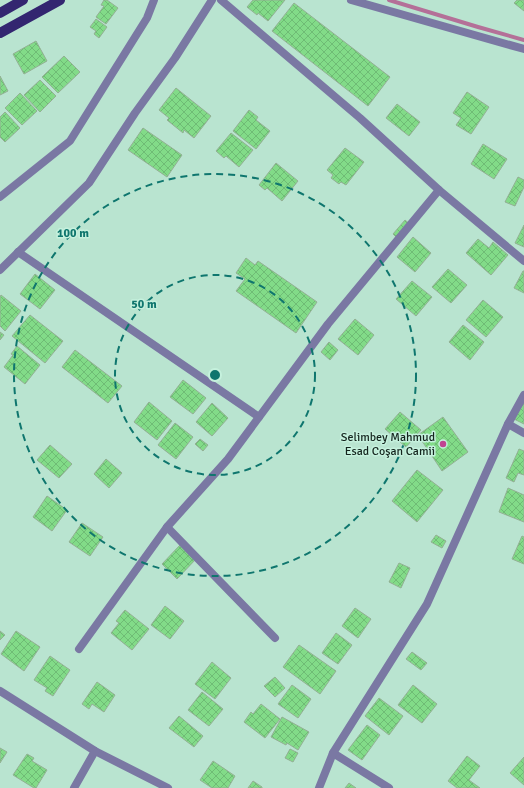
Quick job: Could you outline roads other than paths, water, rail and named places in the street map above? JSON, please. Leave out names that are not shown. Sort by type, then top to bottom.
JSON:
[{"type":"main road","points":[[0,13],[23,0]]},
{"type":"main road","points":[[0,33],[60,0]]},
{"type":"street","points":[[0,197],[70,140],[147,18],[154,0]]},
{"type":"street","points":[[0,270],[89,183],[135,113],[175,58],[212,0]]},
{"type":"street","points":[[222,0],[360,118],[438,190],[524,261]]},
{"type":"street","points":[[351,0],[524,49]]},
{"type":"street","points":[[79,649],[166,527],[228,459],[328,324],[438,190]]},
{"type":"street","points":[[18,252],[259,417]]},
{"type":"street","points":[[319,788],[332,753],[427,604],[508,424],[524,395]]},
{"type":"street","points":[[508,424],[524,433]]},
{"type":"street","points":[[166,527],[275,638]]},
{"type":"street","points":[[0,691],[95,751],[168,788]]},
{"type":"street","points":[[74,788],[95,751]]},
{"type":"street","points":[[332,753],[389,788]]},
{"type":"waterway","points":[[389,0],[524,40]]},
{"type":"place","name":"Selimbey Mahmud Esad Coşan Camii","points":[[443,444]]}]
